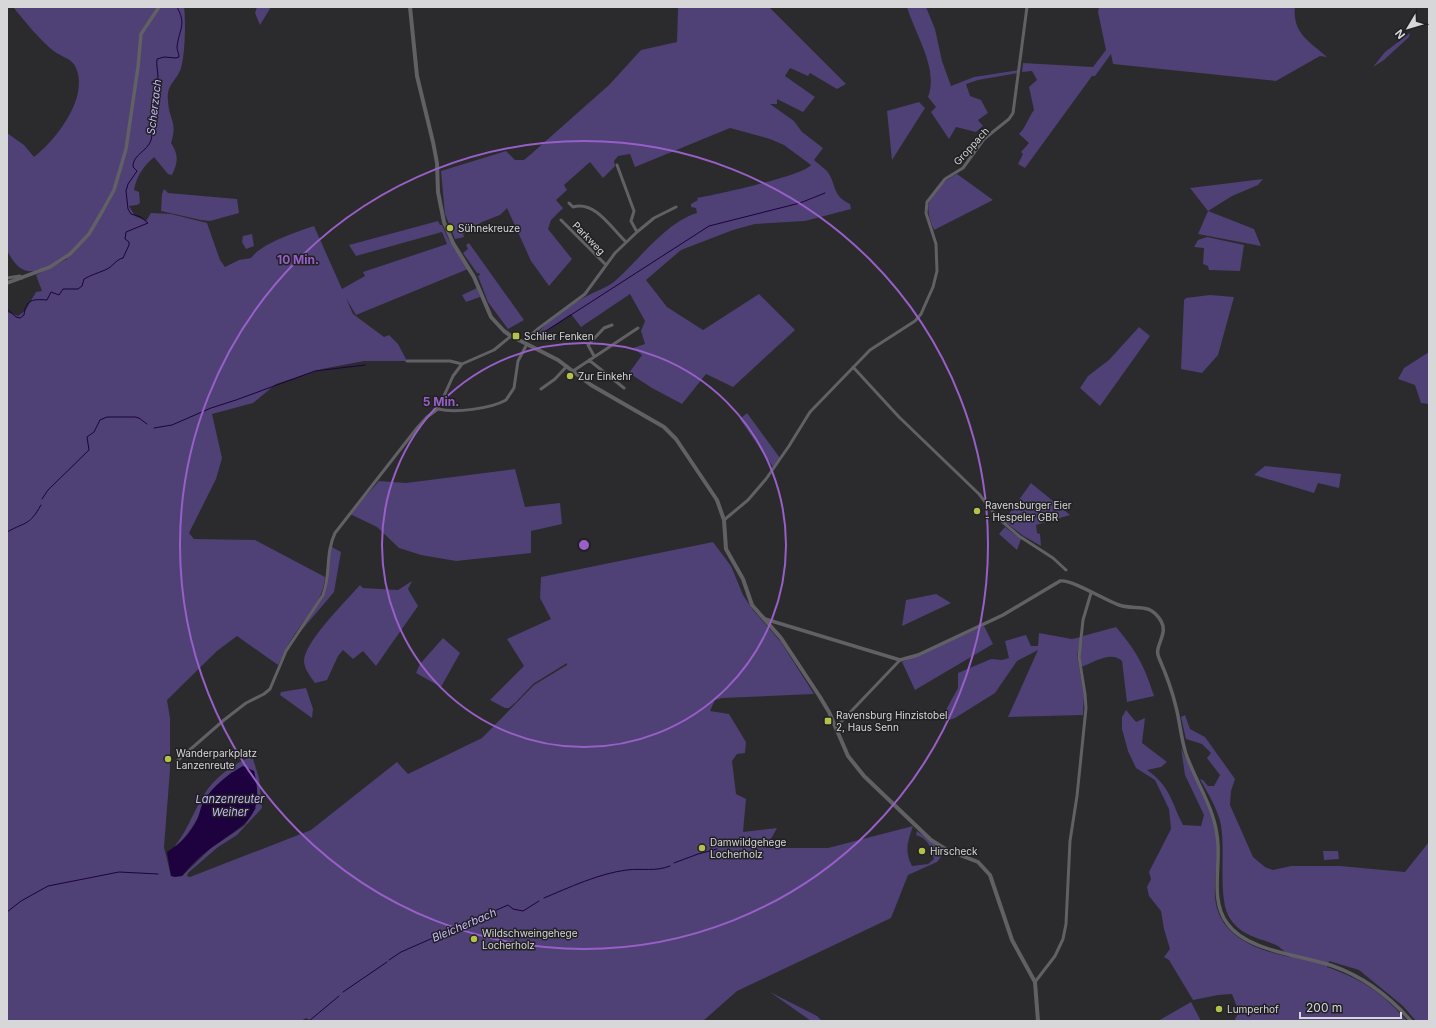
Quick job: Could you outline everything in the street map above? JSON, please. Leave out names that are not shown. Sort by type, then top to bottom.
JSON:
[{"type":"main road","points":[[410,7],[417,76],[437,163],[440,209],[453,243],[473,275],[491,316],[504,331],[511,336],[558,360],[591,385],[664,428],[676,439],[717,500],[724,520],[724,540],[730,557],[743,579],[752,605],[787,647],[829,712],[848,756],[876,788],[932,840],[947,850],[978,862],[990,875],[1012,940],[1034,982],[1038,1021]]},
{"type":"street","points":[[7,283],[50,268],[70,254],[90,234],[114,190],[126,149],[132,119],[141,34],[159,7]]},
{"type":"street","name":"Groppach","points":[[853,367],[870,350],[883,340],[915,321],[921,314],[933,287],[937,271],[938,255],[926,213],[926,202],[945,179],[963,168],[984,139],[1009,119],[1013,113],[1019,79],[1027,7]]},
{"type":"street","points":[[617,166],[634,211],[631,221],[637,232]]},
{"type":"street","points":[[569,203],[573,207],[581,205],[598,212],[626,242]]},
{"type":"street","points":[[438,409],[460,410],[478,408],[506,400],[514,388],[518,361],[525,344],[539,328],[585,294],[606,265],[637,232],[654,218],[676,207]]},
{"type":"street","name":"Parkweg","points":[[561,220],[606,265]]},
{"type":"street","points":[[7,278],[20,276],[22,278]]},
{"type":"street","points":[[594,356],[588,347],[589,344],[604,328],[612,325]]},
{"type":"street","points":[[573,371],[638,328]]},
{"type":"street","points":[[177,761],[224,720],[246,703],[264,694],[270,689],[286,651],[326,588],[328,552],[335,533],[427,417],[438,409],[453,376],[462,364],[494,350],[511,336]]},
{"type":"street","points":[[589,360],[624,388]]},
{"type":"street","points":[[407,361],[450,361],[462,364]]},
{"type":"street","points":[[541,389],[555,379],[567,366]]},
{"type":"street","points":[[724,520],[748,500],[766,479],[810,412],[853,367],[905,423],[979,494],[997,517],[1019,536],[1053,558],[1066,570]]},
{"type":"street","points":[[835,725],[839,724],[900,660],[918,654],[1003,615],[1060,581],[1065,580],[1120,605],[1132,608],[1142,606],[1152,611],[1162,622],[1164,634],[1158,648],[1158,657],[1172,692],[1186,754],[1214,819],[1219,849],[1218,903],[1227,925],[1242,937],[1261,946],[1346,972],[1378,990],[1411,1021]]},
{"type":"street","points":[[1034,982],[1055,956],[1063,939],[1066,924],[1069,854],[1078,789],[1086,708],[1079,657],[1083,620],[1091,593]]},
{"type":"street","points":[[765,619],[900,660]]},
{"type":"shaded area","points":[[13,7],[184,7],[185,38],[182,63],[179,72],[170,87],[168,95],[174,130],[171,143],[177,159],[176,166],[172,175],[168,174],[154,157],[147,164],[137,180],[134,190],[139,192],[140,203],[129,206],[135,216],[146,221],[151,213],[171,214],[207,223],[220,260],[225,267],[239,260],[251,258],[271,243],[298,231],[314,226],[342,289],[365,276],[363,272],[447,244],[442,232],[356,256],[349,245],[438,221],[440,225],[442,225],[448,238],[468,269],[356,315],[346,298],[353,314],[384,337],[389,335],[398,344],[407,361],[364,361],[322,369],[276,384],[253,403],[212,414],[222,458],[216,479],[189,533],[194,539],[255,540],[325,577],[324,585],[318,601],[291,640],[278,665],[237,636],[217,651],[167,700],[170,718],[170,770],[164,847],[171,876],[182,876],[210,849],[245,825],[256,808],[232,772],[207,797],[192,827],[182,841],[176,847],[175,846],[210,786],[222,774],[237,764],[252,756],[259,778],[262,808],[237,835],[218,847],[188,873],[187,876],[190,877],[311,830],[397,762],[408,774],[482,738],[534,685],[567,665],[567,663],[533,684],[509,708],[505,708],[490,700],[524,666],[507,639],[551,619],[540,598],[541,577],[713,542],[731,566],[743,595],[753,610],[781,642],[814,694],[722,698],[715,700],[710,711],[729,714],[746,742],[745,753],[737,754],[732,761],[736,794],[746,799],[743,832],[777,828],[766,848],[828,848],[913,826],[908,841],[907,851],[912,866],[928,864],[934,859],[932,851],[926,841],[920,836],[916,835],[917,831],[944,851],[944,853],[937,862],[908,875],[891,918],[737,991],[703,1021],[312,1021],[306,1018],[301,1021],[7,1021],[7,312],[18,316],[25,311],[36,292],[42,291],[36,275],[67,259],[68,255],[50,266],[34,271],[26,271],[13,261],[7,250],[7,133],[24,145],[34,157],[52,140],[68,117],[78,92],[79,80],[75,65],[67,58],[55,52],[44,42]]},
{"type":"shaded area","points":[[257,7],[271,7],[260,25],[255,13]]},
{"type":"shaded area","points":[[678,7],[769,7],[846,84],[837,89],[810,73],[808,76],[790,68],[785,76],[815,97],[803,112],[777,99],[777,104],[770,104],[794,121],[802,132],[823,148],[814,160],[827,171],[837,193],[844,201],[850,204],[851,209],[805,221],[755,224],[733,230],[681,250],[646,280],[667,307],[703,330],[759,294],[795,330],[733,387],[706,374],[682,404],[652,388],[629,373],[642,355],[633,348],[645,344],[641,331],[645,321],[630,294],[581,327],[571,314],[536,337],[544,326],[564,310],[577,301],[615,281],[653,242],[674,224],[697,213],[696,208],[691,207],[691,204],[698,200],[697,198],[776,179],[805,169],[811,165],[784,145],[770,139],[730,128],[635,167],[630,154],[618,156],[614,161],[615,166],[603,178],[590,162],[564,185],[567,190],[556,200],[563,208],[551,220],[548,229],[572,259],[549,286],[531,261],[507,208],[500,215],[482,222],[463,234],[464,237],[455,239],[445,214],[441,171],[506,151],[515,160],[524,160],[609,85],[641,50],[677,42]]},
{"type":"shaded area","points":[[907,7],[926,7],[935,29],[942,61],[951,86],[974,77],[1019,70],[1018,73],[978,80],[966,84],[970,96],[981,100],[988,113],[978,120],[983,126],[976,132],[956,127],[949,139],[931,112],[936,107],[928,97],[931,86],[928,63]]},
{"type":"shaded area","points":[[1099,7],[1295,7],[1296,24],[1299,30],[1327,57],[1320,56],[1276,81],[1113,64],[1111,54],[1095,76],[1092,76],[1025,168],[1018,164],[1023,154],[1021,152],[1029,143],[1019,134],[1034,110],[1029,87],[1037,80],[1032,71],[1022,72],[1023,63],[1093,67],[1106,50],[1098,12]]},
{"type":"shaded area","points":[[1410,33],[1409,37],[1384,60],[1373,67],[1385,52]]},
{"type":"shaded area","points":[[919,102],[925,108],[892,160],[887,111]]},
{"type":"shaded area","points":[[957,174],[993,200],[934,230],[928,211],[931,197],[935,190],[948,179]]},
{"type":"shaded area","points":[[1263,179],[1258,185],[1232,196],[1208,211],[1190,188]]},
{"type":"shaded area","points":[[164,189],[168,193],[237,199],[239,213],[210,221],[161,211],[162,194]]},
{"type":"shaded area","points":[[1208,211],[1254,229],[1261,246],[1198,234]]},
{"type":"shaded area","points":[[252,234],[254,246],[246,249],[242,242],[243,236]]},
{"type":"shaded area","points":[[1207,237],[1244,245],[1240,271],[1209,270],[1208,266],[1203,264],[1204,248],[1194,247],[1198,240]]},
{"type":"shaded area","points":[[469,243],[524,320],[508,329],[488,302],[478,276],[480,275],[479,273],[477,273],[463,253],[468,249],[466,245]]},
{"type":"shaded area","points":[[477,288],[480,297],[466,302],[462,295]]},
{"type":"shaded area","points":[[1210,295],[1234,297],[1218,355],[1202,373],[1181,369],[1184,300],[1186,298]]},
{"type":"shaded area","points":[[1139,327],[1150,336],[1100,406],[1080,388],[1088,376],[1109,360]]},
{"type":"shaded area","points":[[1429,352],[1429,404],[1421,403],[1415,385],[1398,379],[1404,368]]},
{"type":"shaded area","points":[[747,413],[780,458],[773,467],[740,419]]},
{"type":"shaded area","points":[[1265,466],[1341,474],[1339,488],[1318,483],[1314,493],[1254,475]]},
{"type":"shaded area","points":[[515,469],[525,507],[560,503],[562,524],[531,531],[531,553],[456,561],[421,555],[399,548],[377,527],[350,514],[379,481],[406,483]]},
{"type":"shaded area","points":[[1031,483],[1070,515],[1036,525],[1037,533],[1040,534],[1041,546],[1022,535],[1004,521]]},
{"type":"shaded area","points":[[1005,527],[1021,539],[1017,550],[999,534]]},
{"type":"shaded area","points":[[330,546],[341,552],[334,592],[295,638],[326,591]]},
{"type":"shaded area","points":[[412,581],[408,589],[418,606],[376,666],[363,651],[353,659],[343,650],[338,656],[327,680],[315,683],[305,667],[304,661],[306,653],[318,633],[360,585],[363,588],[398,590]]},
{"type":"shaded area","points":[[936,594],[951,603],[902,626],[906,600]]},
{"type":"shaded area","points":[[984,626],[993,644],[915,690],[902,662]]},
{"type":"shaded area","points":[[1116,627],[1129,643],[1139,659],[1154,696],[1127,702],[1122,661],[1118,658],[1102,658],[1081,667],[1079,657],[1083,636]]},
{"type":"shaded area","points":[[1039,633],[1072,639],[1081,637],[1077,656],[1084,694],[1083,715],[1008,717],[1038,650],[1017,661],[995,693],[955,718],[946,721],[942,717],[958,688],[958,673],[991,659],[1002,660],[1009,658],[1005,641],[1026,635],[1031,646],[1038,646]]},
{"type":"shaded area","points":[[443,638],[460,653],[441,687],[416,673],[420,664]]},
{"type":"shaded area","points":[[306,688],[313,709],[312,718],[280,695],[281,692]]},
{"type":"shaded area","points":[[1126,710],[1136,722],[1145,718],[1142,743],[1167,762],[1161,767],[1147,770],[1161,782],[1169,794],[1183,825],[1201,826],[1204,815],[1185,775],[1181,748],[1206,802],[1216,836],[1217,851],[1215,897],[1218,910],[1223,922],[1231,931],[1252,945],[1290,957],[1278,946],[1247,934],[1236,926],[1231,920],[1224,900],[1223,845],[1220,821],[1214,805],[1200,779],[1203,780],[1208,786],[1214,786],[1220,775],[1207,758],[1211,753],[1202,744],[1186,739],[1181,717],[1185,715],[1190,729],[1205,737],[1235,779],[1231,791],[1230,805],[1253,857],[1265,867],[1273,870],[1291,866],[1340,866],[1405,872],[1429,842],[1429,1021],[1416,1021],[1403,1006],[1359,970],[1329,961],[1327,967],[1362,982],[1371,988],[1389,1002],[1407,1021],[1234,1021],[1239,1012],[1232,994],[1193,1000],[1169,960],[1164,957],[1170,949],[1164,929],[1161,911],[1149,896],[1147,887],[1151,879],[1149,872],[1171,829],[1169,809],[1155,780],[1136,768],[1128,751],[1122,729],[1122,717]]},
{"type":"shaded area","points":[[1323,851],[1338,851],[1339,859],[1324,860]]},
{"type":"shaded area","points":[[770,992],[817,1016],[822,1021],[811,1021]]},
{"type":"shaded area","points":[[1191,1002],[1201,1021],[1158,1021]]},
{"type":"water","name":"Lanzenreuter Weiher","points":[[243,766],[254,771],[257,787],[257,800],[254,810],[249,818],[242,826],[203,854],[182,876],[171,876],[167,852],[181,842],[192,829],[198,818],[203,803],[216,785]]},
{"type":"waterway","name":"Scherzach","points":[[7,309],[16,317],[20,318],[24,315],[26,306],[31,301],[47,300],[51,292],[59,295],[63,289],[78,289],[82,286],[84,279],[108,269],[118,260],[123,258],[129,245],[129,242],[125,239],[126,232],[148,223],[141,217],[131,214],[128,209],[126,191],[128,184],[137,171],[133,167],[133,163],[137,156],[147,147],[152,136],[153,105],[158,82],[157,59],[164,57],[179,57],[177,47],[182,27],[182,18],[177,7]]},
{"type":"waterway","points":[[532,340],[709,226],[800,203],[825,193]]},
{"type":"waterway","points":[[154,428],[172,425],[211,408],[315,371],[365,365]]},
{"type":"waterway","points":[[42,499],[48,490],[89,450],[87,437],[94,432],[100,420],[107,417],[135,417],[147,424]]},
{"type":"waterway","points":[[7,532],[30,520],[41,505]]},
{"type":"waterway","name":"Bleicherbach","points":[[674,863],[717,849]]},
{"type":"waterway","name":"Bleicherbach","points":[[544,898],[584,881],[606,874],[627,870],[654,869],[670,866]]},
{"type":"waterway","points":[[7,912],[21,901],[48,886],[119,872],[158,874]]},
{"type":"waterway","name":"Bleicherbach","points":[[389,960],[401,952],[508,905],[513,909],[523,911],[539,901]]},
{"type":"waterway","name":"Bleicherbach","points":[[343,992],[387,962]]},
{"type":"waterway","name":"Bleicherbach","points":[[309,1021],[339,996]]},
{"type":"place","name":"Sühnekreuze","points":[[450,228]]},
{"type":"place","name":"Schlier Fenken","points":[[516,336]]},
{"type":"place","name":"Zur Einkehr","points":[[570,376]]},
{"type":"place","name":"Ravensburger Eier - Hespeler GBR","points":[[977,511]]},
{"type":"place","name":"Ravensburg Hinzistobel 2, Haus Senn","points":[[828,721]]},
{"type":"place","name":"Wanderparkplatz Lanzenreute","points":[[168,759]]},
{"type":"place","name":"Damwildgehege Locherholz","points":[[702,848]]},
{"type":"place","name":"Hirscheck","points":[[922,851]]},
{"type":"place","name":"Wildschweingehege Locherholz","points":[[474,939]]},
{"type":"place","name":"Lumperhof","points":[[1219,1009]]}]
